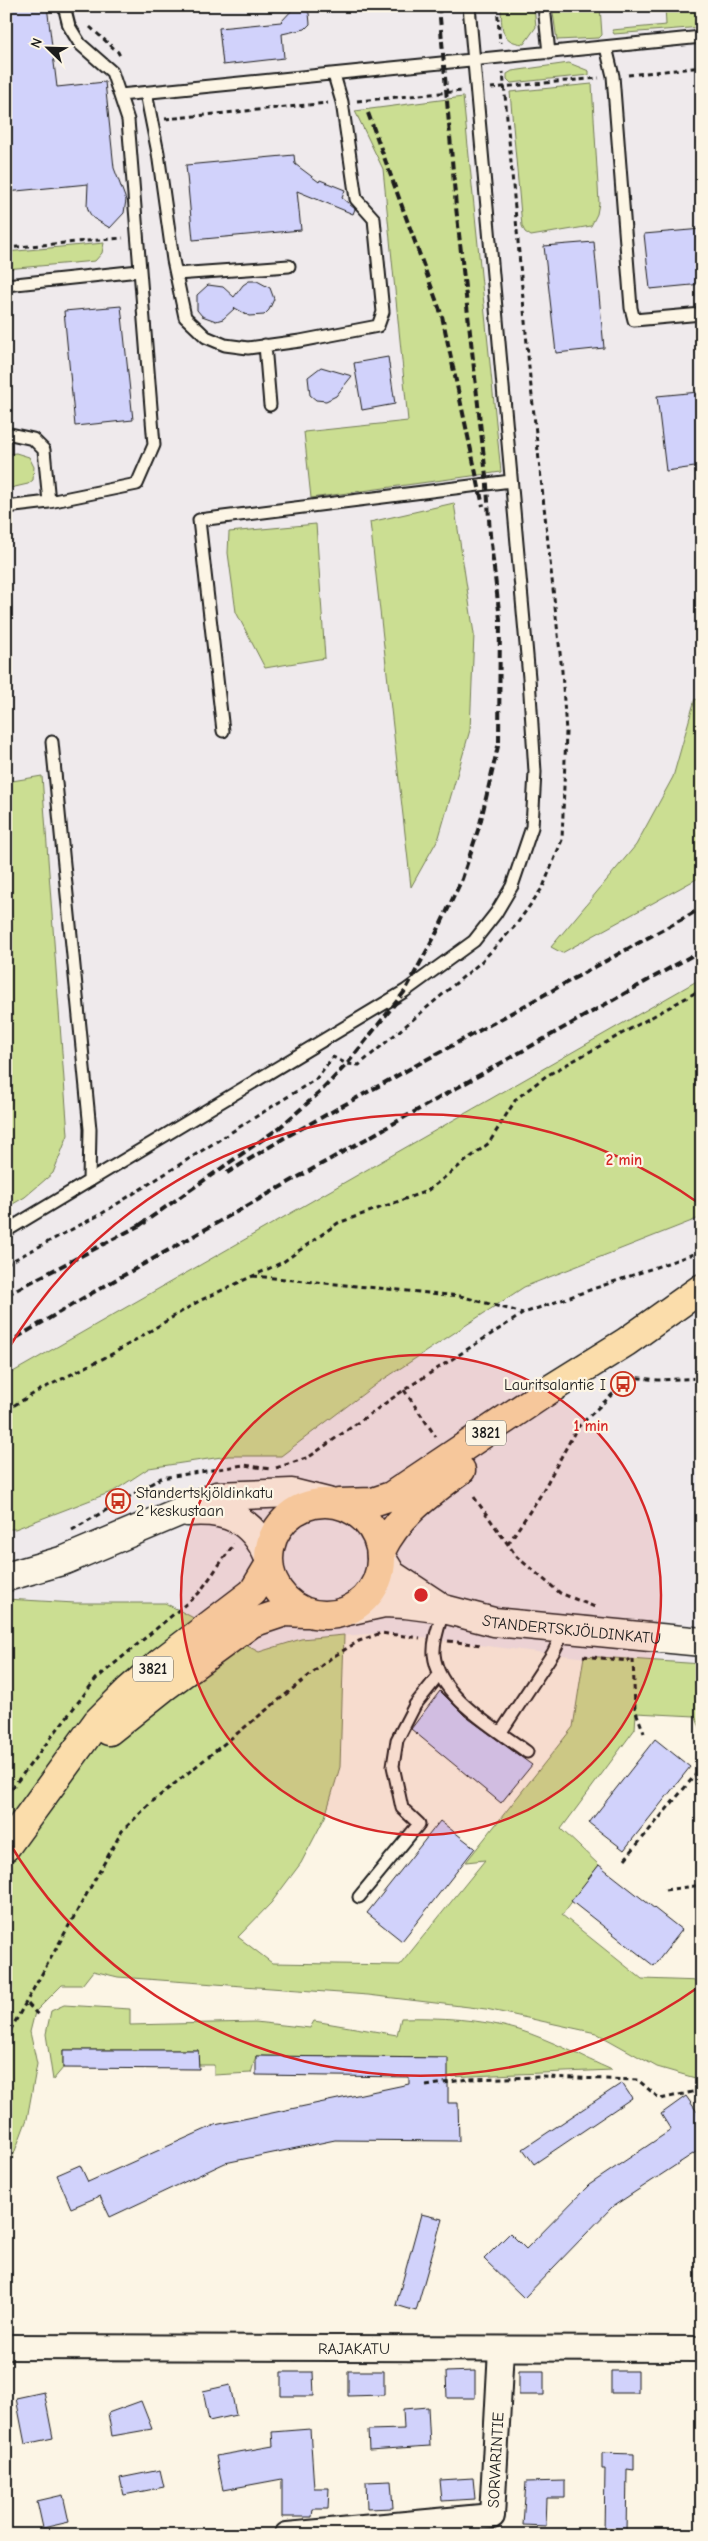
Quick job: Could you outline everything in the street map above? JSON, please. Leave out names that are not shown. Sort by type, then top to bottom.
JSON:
[{"type":"main road","name":"3821","points":[[333,1503],[372,1502],[391,1496],[549,1390],[626,1342],[702,1288]]},
{"type":"main road","name":"3821","points":[[381,1554],[390,1532],[420,1502],[555,1402],[626,1342]]},
{"type":"main road","points":[[333,1503],[364,1519],[374,1531],[381,1554],[376,1577],[370,1591],[347,1612],[330,1616],[306,1613],[278,1592],[268,1561],[274,1536],[287,1518],[312,1504],[333,1503]]},
{"type":"main road","name":"3821","points":[[6,1847],[97,1722],[129,1690],[253,1592],[268,1561]]},
{"type":"main road","name":"3821","points":[[51,1785],[143,1704],[252,1623],[285,1612],[306,1613]]},
{"type":"street","points":[[6,1577],[65,1560],[217,1496],[292,1493],[333,1503]]},
{"type":"street","points":[[177,1513],[212,1512],[229,1515],[243,1522],[261,1540],[268,1561]]},
{"type":"street","name":"STANDERTSKJÖLDINKATU","points":[[381,1554],[392,1576],[444,1608]]},
{"type":"street","name":"STANDERTSKJÖLDINKATU","points":[[347,1612],[384,1603],[444,1608],[494,1622],[702,1642]]},
{"type":"street","name":"RAJAKATU","points":[[6,2347],[702,2349]]},
{"type":"street","name":"SORVARINTIE","points":[[288,2535],[492,2516],[501,2349]]},
{"type":"street","points":[[477,2535],[492,2516]]},
{"type":"lane","points":[[6,507],[49,502],[137,484],[154,446],[128,120],[112,72],[80,44],[69,26],[64,6]]},
{"type":"lane","points":[[6,1231],[404,991],[474,941],[496,913],[512,886],[532,827],[535,772],[529,678],[469,6]]},
{"type":"lane","points":[[544,6],[549,53]]},
{"type":"lane","points":[[120,95],[702,37]]},
{"type":"lane","points":[[606,47],[613,76],[631,308],[634,320],[702,314]]},
{"type":"lane","points":[[146,93],[158,153],[176,274],[185,317],[206,338],[225,345],[248,348],[378,326],[383,312],[374,219],[356,198],[342,102],[334,74]]},
{"type":"lane","points":[[176,274],[289,266]]},
{"type":"lane","points":[[6,285],[139,271]]},
{"type":"lane","points":[[265,345],[270,405]]},
{"type":"lane","points":[[6,433],[33,438],[44,450],[49,502]]},
{"type":"lane","points":[[223,731],[199,520],[512,481]]},
{"type":"lane","points":[[52,742],[90,1129],[89,1181]]},
{"type":"lane","points":[[444,1608],[434,1653],[438,1675],[454,1696],[527,1752]]},
{"type":"lane","points":[[501,1732],[553,1653],[565,1629]]},
{"type":"lane","points":[[359,1897],[419,1824],[402,1808],[392,1766],[397,1740],[410,1714],[438,1675]]},
{"type":"path","points":[[6,1264],[101,1214],[316,1079],[333,1057],[347,1064],[359,1065],[481,962],[516,925],[543,887],[562,840],[566,775],[561,662],[530,378],[497,6]]},
{"type":"path","points":[[6,248],[136,236]]},
{"type":"path","points":[[6,1410],[40,1390],[114,1353],[199,1301],[283,1262],[338,1223],[427,1190],[489,1143],[516,1100],[546,1076],[702,989]]},
{"type":"path","points":[[69,1531],[161,1478],[244,1465],[274,1469],[308,1457],[404,1390],[524,1313],[702,1251]]},
{"type":"path","points":[[252,1276],[460,1296],[524,1313]]},
{"type":"path","points":[[508,1544],[540,1496],[577,1428],[631,1378],[658,1380],[702,1378]]},
{"type":"path","points":[[404,1390],[440,1443]]},
{"type":"path","points":[[259,1494],[274,1469]]},
{"type":"path","points":[[474,1497],[517,1556],[560,1593],[598,1608]]},
{"type":"path","points":[[6,1796],[96,1679],[199,1593],[237,1540],[243,1522]]},
{"type":"path","points":[[6,2038],[28,2004],[122,1832],[153,1801],[331,1658],[359,1641],[381,1633],[436,1640]]},
{"type":"path","points":[[633,1656],[635,1709],[644,1733]]},
{"type":"path","points":[[625,1859],[702,1767]]},
{"type":"path","points":[[665,1890],[702,1885]]},
{"type":"path","points":[[28,2004],[38,2016]]},
{"type":"path","points":[[426,2086],[468,2079],[543,2077],[638,2080],[660,2099],[702,2090]]},
{"type":"shaded area","points":[[6,6],[702,6],[702,979],[6,1384]]},
{"type":"shaded area","points":[[702,1217],[702,1672],[381,1633],[301,1639],[259,1652],[165,1603],[75,1603],[6,1599],[6,1529],[15,1529],[114,1491],[149,1468],[228,1456],[281,1456],[375,1385],[524,1287]]},
{"type":"green space","points":[[501,6],[534,6],[536,27],[524,44],[516,43],[506,37],[502,27]]},
{"type":"green space","points":[[552,6],[600,6],[602,35],[599,38],[557,40]]},
{"type":"green space","points":[[665,6],[702,6],[702,27],[614,34],[612,30],[666,25]]},
{"type":"green space","points":[[569,63],[589,71],[589,75],[511,83],[507,79],[507,74],[512,71]]},
{"type":"green space","points":[[592,84],[599,203],[597,214],[591,226],[531,236],[525,232],[522,226],[510,92]]},
{"type":"green space","points":[[463,97],[501,472],[311,498],[304,432],[408,421],[383,169],[355,111]]},
{"type":"green space","points":[[104,243],[102,253],[95,261],[6,269],[6,252]]},
{"type":"green space","points":[[16,453],[29,457],[34,467],[33,480],[28,484],[6,489],[6,454]]},
{"type":"green space","points":[[454,503],[474,634],[470,730],[439,837],[411,887],[370,522]]},
{"type":"green space","points":[[316,524],[325,658],[265,668],[236,612],[228,553],[229,532]]},
{"type":"green space","points":[[695,699],[702,701],[702,876],[562,953],[551,947],[636,845],[673,777]]},
{"type":"green space","points":[[42,776],[68,1135],[53,1173],[25,1197],[6,1208],[6,782]]},
{"type":"green space","points":[[702,978],[702,1217],[524,1287],[375,1385],[281,1456],[228,1456],[149,1468],[114,1491],[15,1529],[6,1529],[6,1376]]},
{"type":"green space","points":[[6,1599],[75,1603],[165,1603],[259,1652],[301,1639],[344,1635],[340,1767],[325,1817],[301,1863],[271,1903],[238,1937],[272,1963],[400,1965],[485,1860],[466,1862],[573,1727],[584,1656],[702,1664],[702,1732],[695,1716],[636,1713],[635,1729],[561,1829],[599,1865],[562,1915],[642,1979],[702,1981],[702,2080],[657,2067],[596,2033],[486,2009],[368,1995],[118,1977],[93,1971],[82,1985],[62,1985],[35,2012],[30,2032],[37,2064],[27,2119],[6,2175]]},
{"type":"green space","points":[[64,2005],[130,2009],[130,2025],[255,2022],[310,2028],[314,2021],[397,2035],[401,2018],[445,2018],[475,2021],[505,2026],[531,2034],[612,2070],[447,2077],[447,2058],[256,2056],[251,2073],[214,2075],[214,2065],[198,2065],[198,2050],[63,2050],[63,2068],[53,2080],[46,2034],[51,2011]]},
{"type":"building","points":[[6,6],[47,6],[57,87],[105,82],[114,168],[126,200],[124,213],[110,228],[93,218],[89,212],[87,206],[88,184],[6,192]]},
{"type":"building","points":[[300,7],[309,13],[310,24],[305,29],[282,34],[284,58],[223,65],[219,28],[281,22],[293,9]]},
{"type":"building","points":[[294,155],[295,164],[319,182],[320,180],[345,190],[342,198],[355,209],[353,214],[297,191],[301,230],[193,240],[186,165]]},
{"type":"building","points":[[702,229],[702,284],[650,289],[644,234]]},
{"type":"building","points":[[594,242],[604,348],[556,353],[544,246]]},
{"type":"building","points":[[249,281],[257,281],[270,288],[274,299],[269,310],[264,315],[249,316],[235,308],[223,319],[216,321],[202,316],[197,310],[197,295],[208,285],[223,287],[234,297],[243,285]]},
{"type":"building","points":[[121,306],[133,420],[75,426],[64,311]]},
{"type":"building","points":[[388,357],[395,404],[362,410],[354,363]]},
{"type":"building","points":[[321,367],[352,376],[336,396],[326,401],[316,400],[310,395],[308,377]]},
{"type":"building","points":[[699,392],[702,415],[702,466],[666,471],[657,396]]},
{"type":"building","points":[[440,1691],[465,1716],[532,1765],[501,1803],[411,1729]]},
{"type":"building","points":[[655,1739],[690,1767],[624,1850],[589,1823]]},
{"type":"building","points":[[440,1821],[475,1848],[402,1941],[367,1913]]},
{"type":"building","points":[[599,1865],[682,1930],[654,1966],[571,1901]]},
{"type":"building","points":[[63,2050],[198,2050],[199,2069],[63,2068]]},
{"type":"building","points":[[256,2056],[448,2058],[448,2103],[458,2103],[459,2141],[335,2140],[225,2163],[110,2217],[100,2196],[71,2208],[57,2175],[80,2165],[88,2182],[215,2125],[409,2084],[409,2077],[256,2075]]},
{"type":"building","points":[[622,2083],[632,2098],[534,2164],[523,2149]]},
{"type":"building","points":[[686,2096],[702,2119],[702,2148],[612,2207],[524,2298],[484,2259],[510,2233],[526,2249],[589,2185],[671,2130],[661,2114]]},
{"type":"building","points":[[421,2214],[442,2219],[416,2311],[396,2305]]},
{"type":"building","points":[[348,2371],[384,2371],[384,2395],[348,2396]]},
{"type":"building","points":[[475,2371],[475,2398],[447,2398],[446,2372]]},
{"type":"building","points":[[519,2371],[544,2371],[544,2395],[519,2395]]},
{"type":"building","points":[[611,2371],[638,2371],[638,2393],[611,2393]]},
{"type":"building","points":[[281,2372],[313,2372],[314,2396],[281,2396]]},
{"type":"building","points":[[230,2385],[236,2415],[209,2421],[203,2391]]},
{"type":"building","points":[[44,2392],[53,2438],[25,2444],[16,2398]]},
{"type":"building","points":[[141,2401],[152,2429],[112,2436],[108,2413]]},
{"type":"building","points":[[428,2407],[430,2446],[369,2450],[368,2430],[404,2429],[403,2409]]},
{"type":"building","points":[[310,2429],[314,2488],[329,2488],[328,2509],[313,2509],[312,2517],[282,2517],[282,2479],[223,2490],[216,2456],[273,2446],[272,2432]]},
{"type":"building","points":[[602,2453],[634,2454],[634,2470],[627,2469],[626,2533],[604,2533],[605,2469],[602,2469]]},
{"type":"building","points":[[160,2470],[164,2487],[124,2495],[120,2478]]},
{"type":"building","points":[[473,2478],[475,2499],[442,2501],[440,2480]]},
{"type":"building","points":[[391,2481],[393,2508],[367,2509],[366,2482]]},
{"type":"building","points":[[565,2481],[565,2498],[547,2498],[546,2526],[523,2525],[526,2482]]},
{"type":"building","points":[[63,2495],[69,2522],[43,2528],[37,2501]]},
{"type":"railway","points":[[140,1225],[279,1128],[319,1093],[347,1064],[405,991],[437,932],[462,879],[480,824],[499,742],[500,619],[456,207],[439,6]]},
{"type":"railway","points":[[368,113],[442,316],[483,506]]},
{"type":"railway","points":[[227,1173],[284,1138],[702,908]]},
{"type":"railway","points":[[6,1344],[85,1297],[702,950]]},
{"type":"railway","points":[[6,1295],[146,1222]]},
{"type":"place","name":"Lauritsalantie I","points":[[623,1384]]},
{"type":"place","name":"Standertskjöldinkatu 2 keskustaan","points":[[118,1501]]}]
